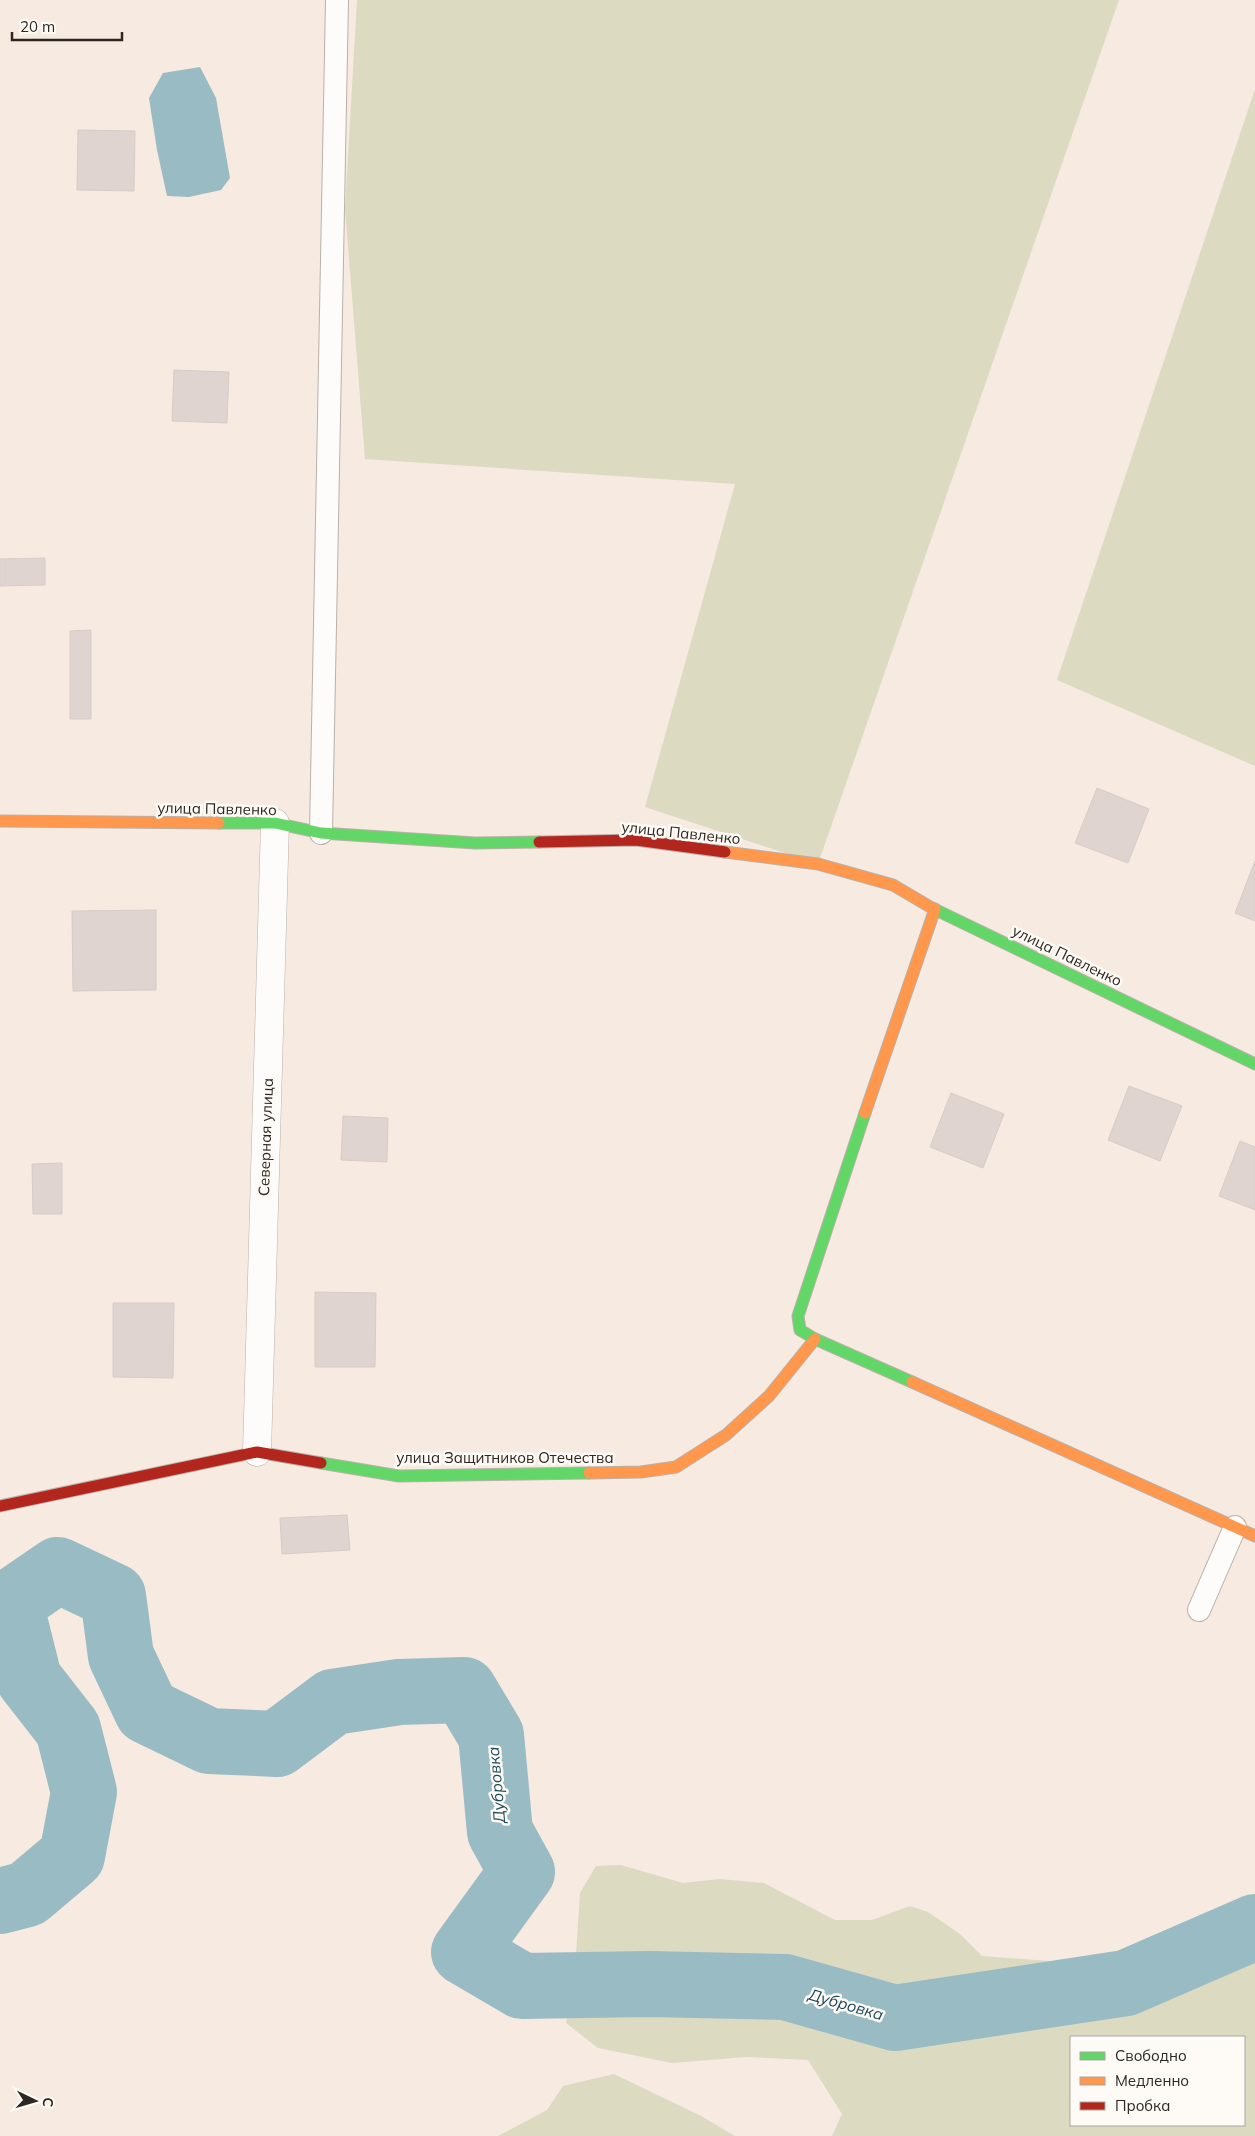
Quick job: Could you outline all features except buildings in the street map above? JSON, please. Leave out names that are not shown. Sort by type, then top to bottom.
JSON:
[{"type":"street","name":"улица Павленко","points":[[0,821],[275,824],[321,833],[475,843],[636,840],[818,864],[893,885],[935,909],[1255,1064]]},
{"type":"street","name":"Северная улица","points":[[258,1452],[275,824]]},
{"type":"street","points":[[935,909],[798,1316],[800,1330],[815,1340],[1245,1532]]},
{"type":"street","name":"улица Защитников Отечества","points":[[0,1506],[258,1452],[399,1476],[641,1472],[676,1467],[726,1435],[769,1396],[815,1340]]},
{"type":"lane","points":[[321,833],[337,0]]},
{"type":"lane","points":[[1199,1610],[1245,1532]]},
{"type":"shaded area","points":[[357,0],[1119,0],[818,864],[645,807],[735,484],[365,459],[345,209]]},
{"type":"shaded area","points":[[1255,89],[1255,766],[1057,680]]},
{"type":"shaded area","points":[[621,1865],[683,1883],[720,1879],[764,1883],[835,1920],[872,1920],[910,1906],[928,1912],[960,1934],[982,1956],[1089,1964],[1255,1910],[1255,2136],[832,2136],[842,2114],[808,2060],[747,2057],[672,2063],[598,2048],[566,2023],[576,1955],[580,1893],[596,1866]]},
{"type":"shaded area","points":[[614,2074],[701,2116],[735,2136],[498,2136],[547,2110],[563,2086]]},
{"type":"water","points":[[200,67],[216,98],[230,178],[221,190],[189,197],[167,196],[157,150],[149,98],[163,73]]},
{"type":"waterway","name":"Дубровка","points":[[0,1901],[27,1894],[72,1856],[84,1792],[68,1729],[29,1679],[10,1603],[58,1570],[113,1596],[121,1656],[147,1711],[209,1741],[277,1744],[333,1702],[399,1692],[464,1690],[491,1735],[500,1832],[522,1872],[464,1952],[522,1986],[649,1984],[785,1987],[895,2018],[1126,1983],[1255,1927]]},
{"type":"traffic: fast","points":[[219,823],[275,823],[321,833],[475,843],[539,842]]},
{"type":"traffic: fast","points":[[932,908],[1255,1064]]},
{"type":"traffic: fast","points":[[865,1113],[798,1316],[800,1330],[815,1339],[912,1382]]},
{"type":"traffic: fast","points":[[321,1463],[399,1476],[589,1473]]},
{"type":"traffic: slow","points":[[0,821],[219,823]]},
{"type":"traffic: slow","points":[[725,852],[818,864],[893,885],[932,908]]},
{"type":"traffic: slow","points":[[865,1113],[935,909]]},
{"type":"traffic: slow","points":[[589,1473],[641,1472],[676,1467],[726,1435],[769,1396],[815,1339]]},
{"type":"traffic: slow","points":[[912,1382],[1255,1536]]},
{"type":"traffic: jam","points":[[539,842],[636,840],[725,852]]},
{"type":"traffic: jam","points":[[0,1506],[257,1452],[321,1463]]}]
